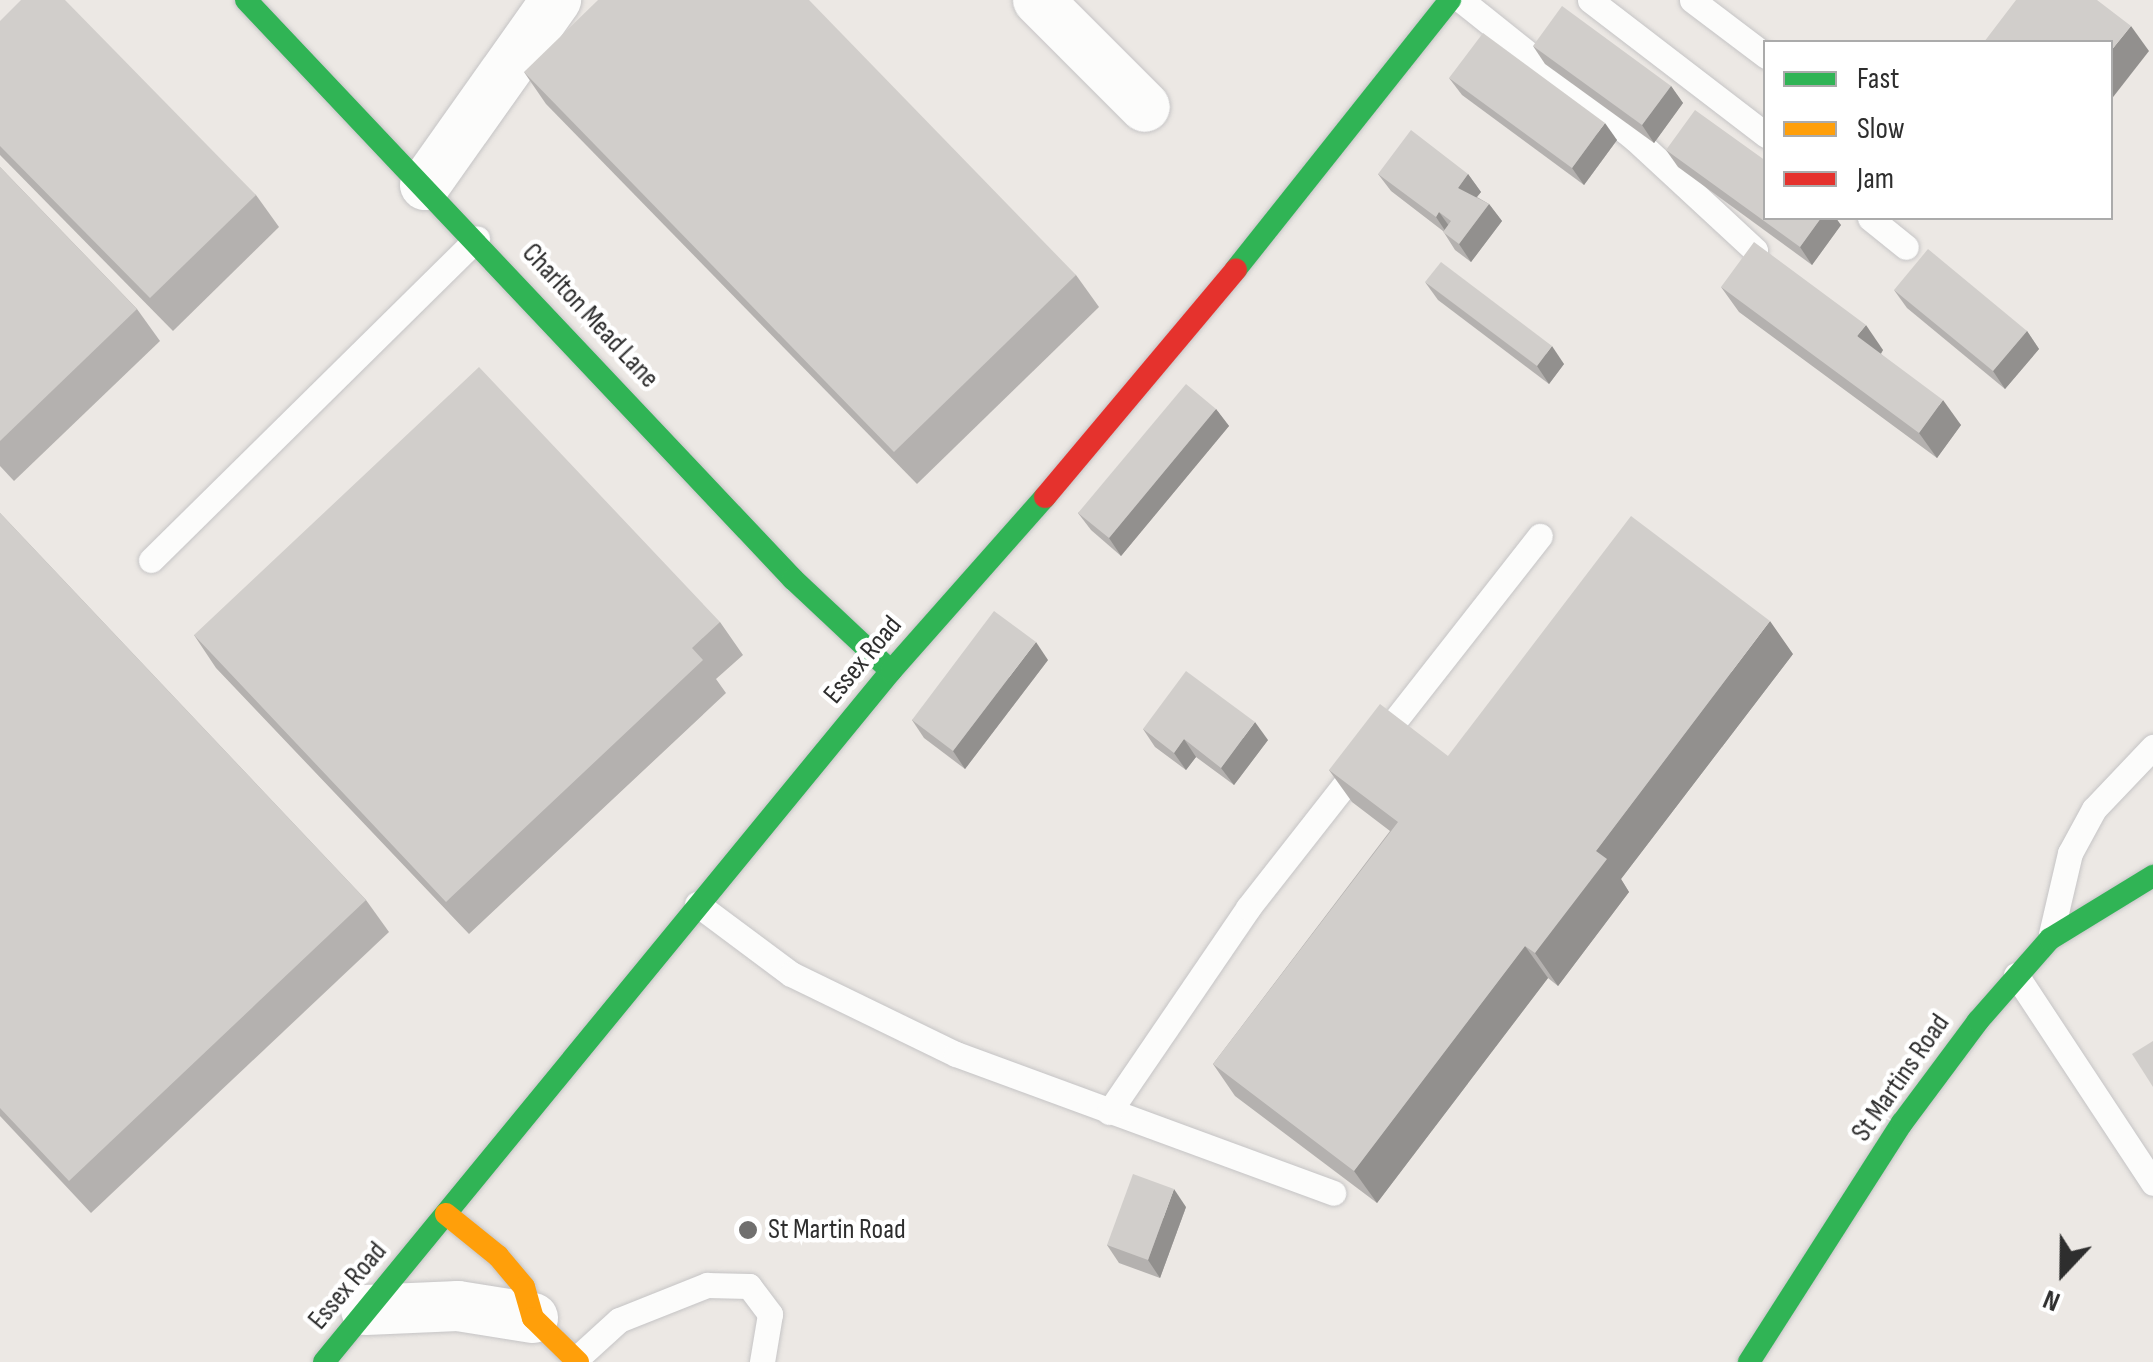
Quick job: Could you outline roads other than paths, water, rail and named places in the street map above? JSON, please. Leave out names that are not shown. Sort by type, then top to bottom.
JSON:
[{"type":"street","name":"Charlton Mead Lane","points":[[246,0],[477,239],[793,579],[891,672]]},
{"type":"street","points":[[425,185],[556,0]]},
{"type":"street","points":[[1038,0],[1145,108]]},
{"type":"street","name":"Essex Road","points":[[324,1362],[891,672],[1146,382],[1450,0]]},
{"type":"street","name":"St Martins Road","points":[[1749,1362],[1902,1123],[2016,975],[2050,939],[2153,876]]},
{"type":"street","points":[[446,1214],[524,1287],[533,1318],[576,1361]]},
{"type":"street","points":[[366,1310],[458,1306],[533,1318]]},
{"type":"lane","points":[[1461,0],[1634,138],[1754,250]]},
{"type":"lane","points":[[1590,0],[1763,133]]},
{"type":"lane","points":[[1692,0],[1763,54]]},
{"type":"lane","points":[[1872,220],[1906,247]]},
{"type":"lane","points":[[152,560],[477,239]]},
{"type":"lane","points":[[1108,1112],[1248,908],[1540,536]]},
{"type":"lane","points":[[2050,939],[2078,838],[2094,809],[2153,747]]},
{"type":"lane","points":[[698,904],[791,974],[956,1054],[1333,1193]]},
{"type":"lane","points":[[2016,975],[2153,1183]]},
{"type":"lane","points":[[576,1361],[620,1320],[707,1286],[749,1286],[770,1314],[762,1362]]},
{"type":"place","name":"St Martin Road","points":[[748,1230]]}]
